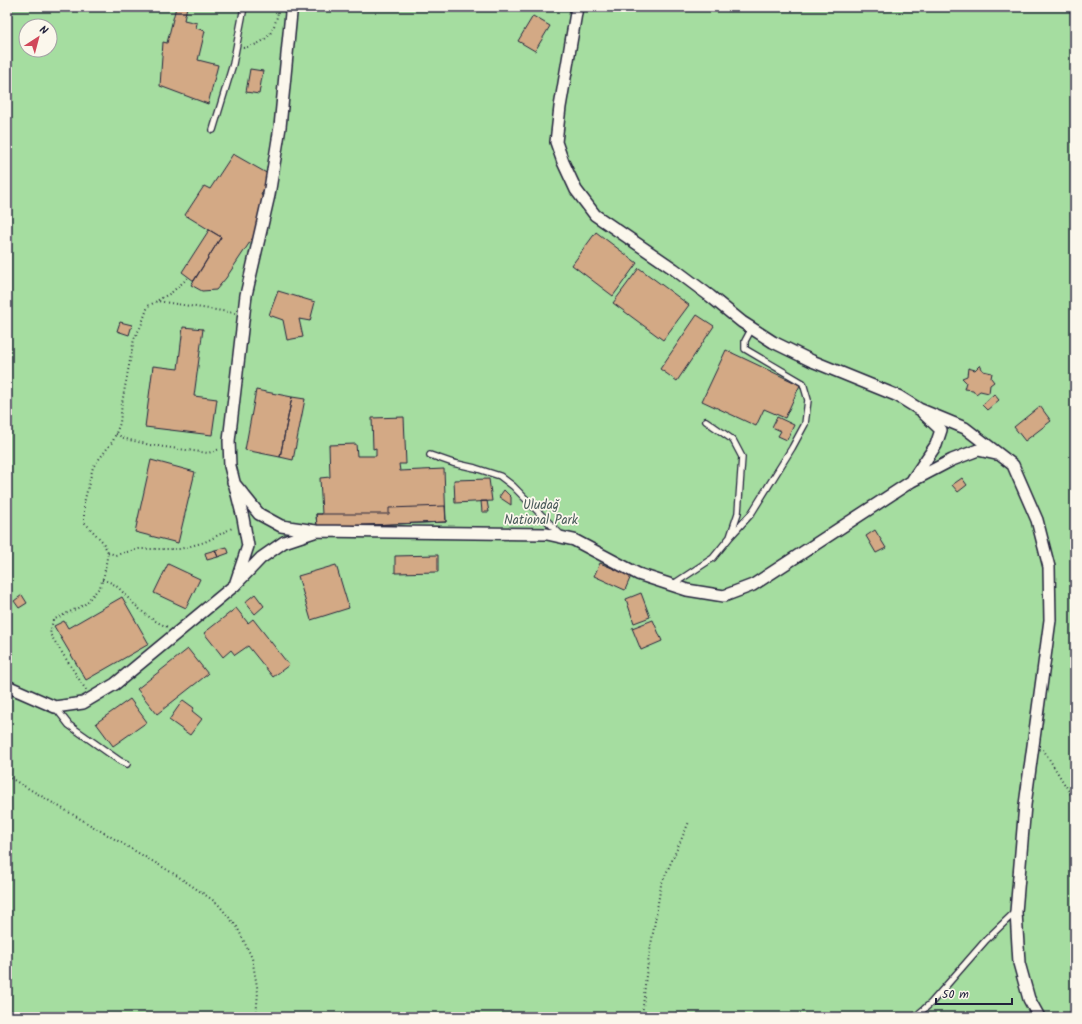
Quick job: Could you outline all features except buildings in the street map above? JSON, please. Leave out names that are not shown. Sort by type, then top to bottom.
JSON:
[{"type":"street","points":[[234,586],[248,546],[244,522],[233,482],[229,447],[246,295],[269,196],[280,127],[291,13],[290,7]]},
{"type":"street","points":[[577,7],[560,107],[556,142],[563,162],[576,190],[595,215],[680,274],[773,342],[812,361],[898,396],[919,409],[965,428],[1013,465],[1037,520],[1049,567],[1050,620],[1025,804],[1016,912],[1019,963],[1029,999],[1039,1017]]},
{"type":"street","points":[[912,481],[936,445],[940,430],[919,409]]},
{"type":"street","points":[[233,482],[259,514],[281,526],[316,531],[547,534],[574,540],[638,574],[672,586],[724,596],[753,585],[912,481],[952,460],[978,450],[999,454]]},
{"type":"street","points":[[7,686],[55,707],[83,703],[115,684],[234,586],[261,558],[284,542],[316,531]]},
{"type":"lane","points":[[214,130],[233,64],[244,7]]},
{"type":"lane","points":[[672,586],[713,558],[751,514],[792,448],[805,424],[808,400],[803,383],[745,349],[745,341],[752,328]]},
{"type":"lane","points":[[706,421],[733,440],[742,457],[738,513],[730,538]]},
{"type":"lane","points":[[430,455],[500,476],[513,486],[564,538]]},
{"type":"lane","points":[[55,707],[69,725],[114,757],[127,764]]},
{"type":"lane","points":[[916,1017],[931,1003],[986,940],[1016,912]]},
{"type":"path","points":[[236,49],[261,43],[270,35],[276,24],[280,7]]},
{"type":"path","points":[[189,277],[171,293],[148,306],[142,326],[134,339],[122,403],[120,423],[113,441],[93,467],[84,503],[84,522],[102,541],[108,552],[115,555],[139,549],[180,549],[205,542],[244,522]]},
{"type":"path","points":[[157,301],[244,314]]},
{"type":"path","points":[[116,434],[126,439],[150,445],[208,453],[229,447]]},
{"type":"path","points":[[91,698],[50,634],[53,620],[84,605],[100,587],[108,552]]},
{"type":"path","points":[[102,580],[109,581],[119,587],[132,602],[152,619],[167,627],[181,630]]},
{"type":"path","points":[[1034,734],[1075,801]]},
{"type":"path","points":[[7,776],[176,875],[217,903],[237,927],[252,958],[258,992],[256,1017]]},
{"type":"path","points":[[642,1017],[646,975],[661,886],[689,822]]},
{"type":"green space","name":"Uludağ National Park","points":[[7,7],[1075,7],[1075,1017],[7,1017]]}]
